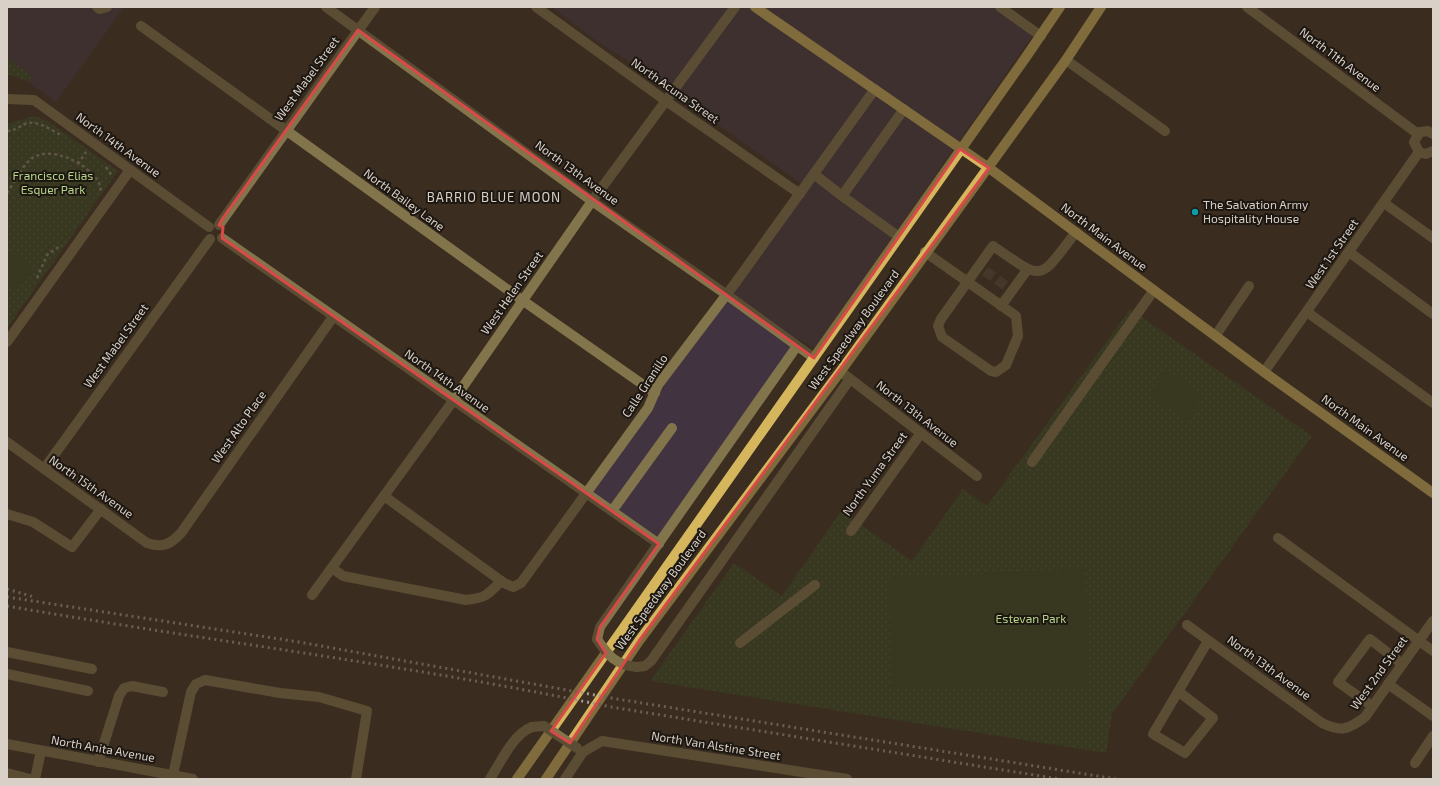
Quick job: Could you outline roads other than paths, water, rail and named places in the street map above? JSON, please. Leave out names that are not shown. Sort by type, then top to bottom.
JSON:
[{"type":"main road","name":"North Main Avenue","points":[[755,7],[988,168],[1216,335],[1264,372],[1433,493]]},
{"type":"main road","name":"West Speedway Boulevard","points":[[517,779],[1060,7]]},
{"type":"main road","name":"West Speedway Boulevard","points":[[546,779],[639,641],[840,372],[1066,60],[1101,7]]},
{"type":"street","points":[[97,7],[100,10],[107,7]]},
{"type":"street","name":"North 13th Avenue","points":[[326,7],[592,201],[727,294],[814,358]]},
{"type":"street","name":"West Mabel Street","points":[[214,226],[375,7]]},
{"type":"street","name":"North Acuna Street","points":[[536,7],[666,101],[800,194]]},
{"type":"street","name":"West Helen Street","points":[[312,595],[453,401],[592,201],[735,7]]},
{"type":"street","points":[[1000,7],[1041,36]]},
{"type":"street","name":"North 11th Avenue","points":[[1247,7],[1418,134]]},
{"type":"street","name":"North Bailey Lane","points":[[141,26],[285,131],[655,393]]},
{"type":"street","points":[[1066,60],[1166,131]]},
{"type":"street","name":"Calle Granillo","points":[[501,581],[513,587],[521,583],[648,408],[658,386],[727,294],[875,89]]},
{"type":"street","name":"North 14th Avenue","points":[[7,99],[34,100],[130,170],[214,226]]},
{"type":"street","points":[[842,196],[904,109]]},
{"type":"street","points":[[1433,133],[1424,131],[1418,134],[1414,142],[1419,152],[1426,154],[1433,151]]},
{"type":"street","name":"West 1st Street","points":[[1264,372],[1419,152]]},
{"type":"street","points":[[7,342],[130,170]]},
{"type":"street","points":[[814,174],[899,237]]},
{"type":"street","points":[[1384,203],[1433,238]]},
{"type":"street","points":[[214,226],[224,230],[222,238],[218,241],[210,239],[207,234],[214,226]]},
{"type":"street","points":[[926,252],[967,283],[1016,316],[1018,336],[1010,357],[1001,370],[991,371],[942,337],[938,326],[941,319],[967,283],[982,269],[993,246],[1027,270],[1038,273],[1048,268],[1076,232]]},
{"type":"street","name":"North 14th Avenue","points":[[222,238],[658,544]]},
{"type":"street","name":"West Mabel Street","points":[[44,469],[210,239]]},
{"type":"street","points":[[1349,252],[1433,314]]},
{"type":"street","points":[[1001,306],[1009,288],[1027,270]]},
{"type":"street","points":[[1216,335],[1249,286]]},
{"type":"street","points":[[1032,462],[1154,290]]},
{"type":"street","points":[[1307,312],[1433,404]]},
{"type":"street","name":"West Alto Place","points":[[162,546],[170,544],[181,533],[333,317]]},
{"type":"street","name":"West Speedway Boulevard","points":[[797,346],[600,627],[597,639],[608,655],[624,666],[645,666],[651,661],[850,379]]},
{"type":"street","name":"North 13th Avenue","points":[[840,372],[977,476]]},
{"type":"street","points":[[612,511],[672,428]]},
{"type":"street","name":"North Yuma Street","points":[[851,531],[921,433]]},
{"type":"street","name":"North 15th Avenue","points":[[7,442],[147,543],[162,546]]},
{"type":"street","points":[[332,568],[343,576],[466,600],[481,598],[488,595],[501,581],[384,496]]},
{"type":"street","points":[[7,514],[33,522],[72,548],[101,509]]},
{"type":"street","points":[[1278,538],[1433,651]]},
{"type":"street","points":[[740,643],[815,585]]},
{"type":"street","name":"North 13th Avenue","points":[[1187,625],[1322,723],[1338,729]]},
{"type":"street","name":"West 2nd Street","points":[[1338,729],[1344,729],[1356,723],[1365,716],[1419,640],[1431,627]]},
{"type":"street","points":[[1372,706],[1338,682],[1370,639],[1402,664]]},
{"type":"street","points":[[1179,692],[1213,718],[1185,753],[1153,734],[1208,641]]},
{"type":"street","points":[[7,652],[92,669]]},
{"type":"street","points":[[7,674],[88,690]]},
{"type":"street","points":[[173,775],[191,692],[196,684],[205,680],[280,693],[319,697],[367,711],[356,779]]},
{"type":"street","points":[[1388,684],[1433,716]]},
{"type":"street","points":[[98,762],[119,696],[124,688],[132,686],[163,692]]},
{"type":"street","points":[[490,779],[517,738],[526,730],[544,726],[580,750],[565,779]]},
{"type":"street","points":[[1415,763],[1433,736]]},
{"type":"street","name":"North Van Alstine Street","points":[[580,750],[602,741],[847,779]]},
{"type":"street","name":"North Anita Avenue","points":[[7,744],[193,779]]},
{"type":"street","points":[[35,779],[41,751]]},
{"type":"street","points":[[7,773],[30,779]]},
{"type":"tunnel","points":[[985,271],[1006,286]]},
{"type":"railway","points":[[7,589],[34,597]]},
{"type":"railway","points":[[7,597],[299,642],[617,699],[1116,779]]},
{"type":"railway","points":[[7,606],[461,678],[611,707],[1059,779]]},
{"type":"place","name":"The Salvation Army Hospitality House","points":[[1195,212]]},
{"type":"district","name":"BARRIO BLUE MOON","points":[[494,197]]},
{"type":"park label","name":"Francisco Elias Esquer Park","points":[[53,183]]},
{"type":"park label","name":"Estevan Park","points":[[1031,619]]}]
